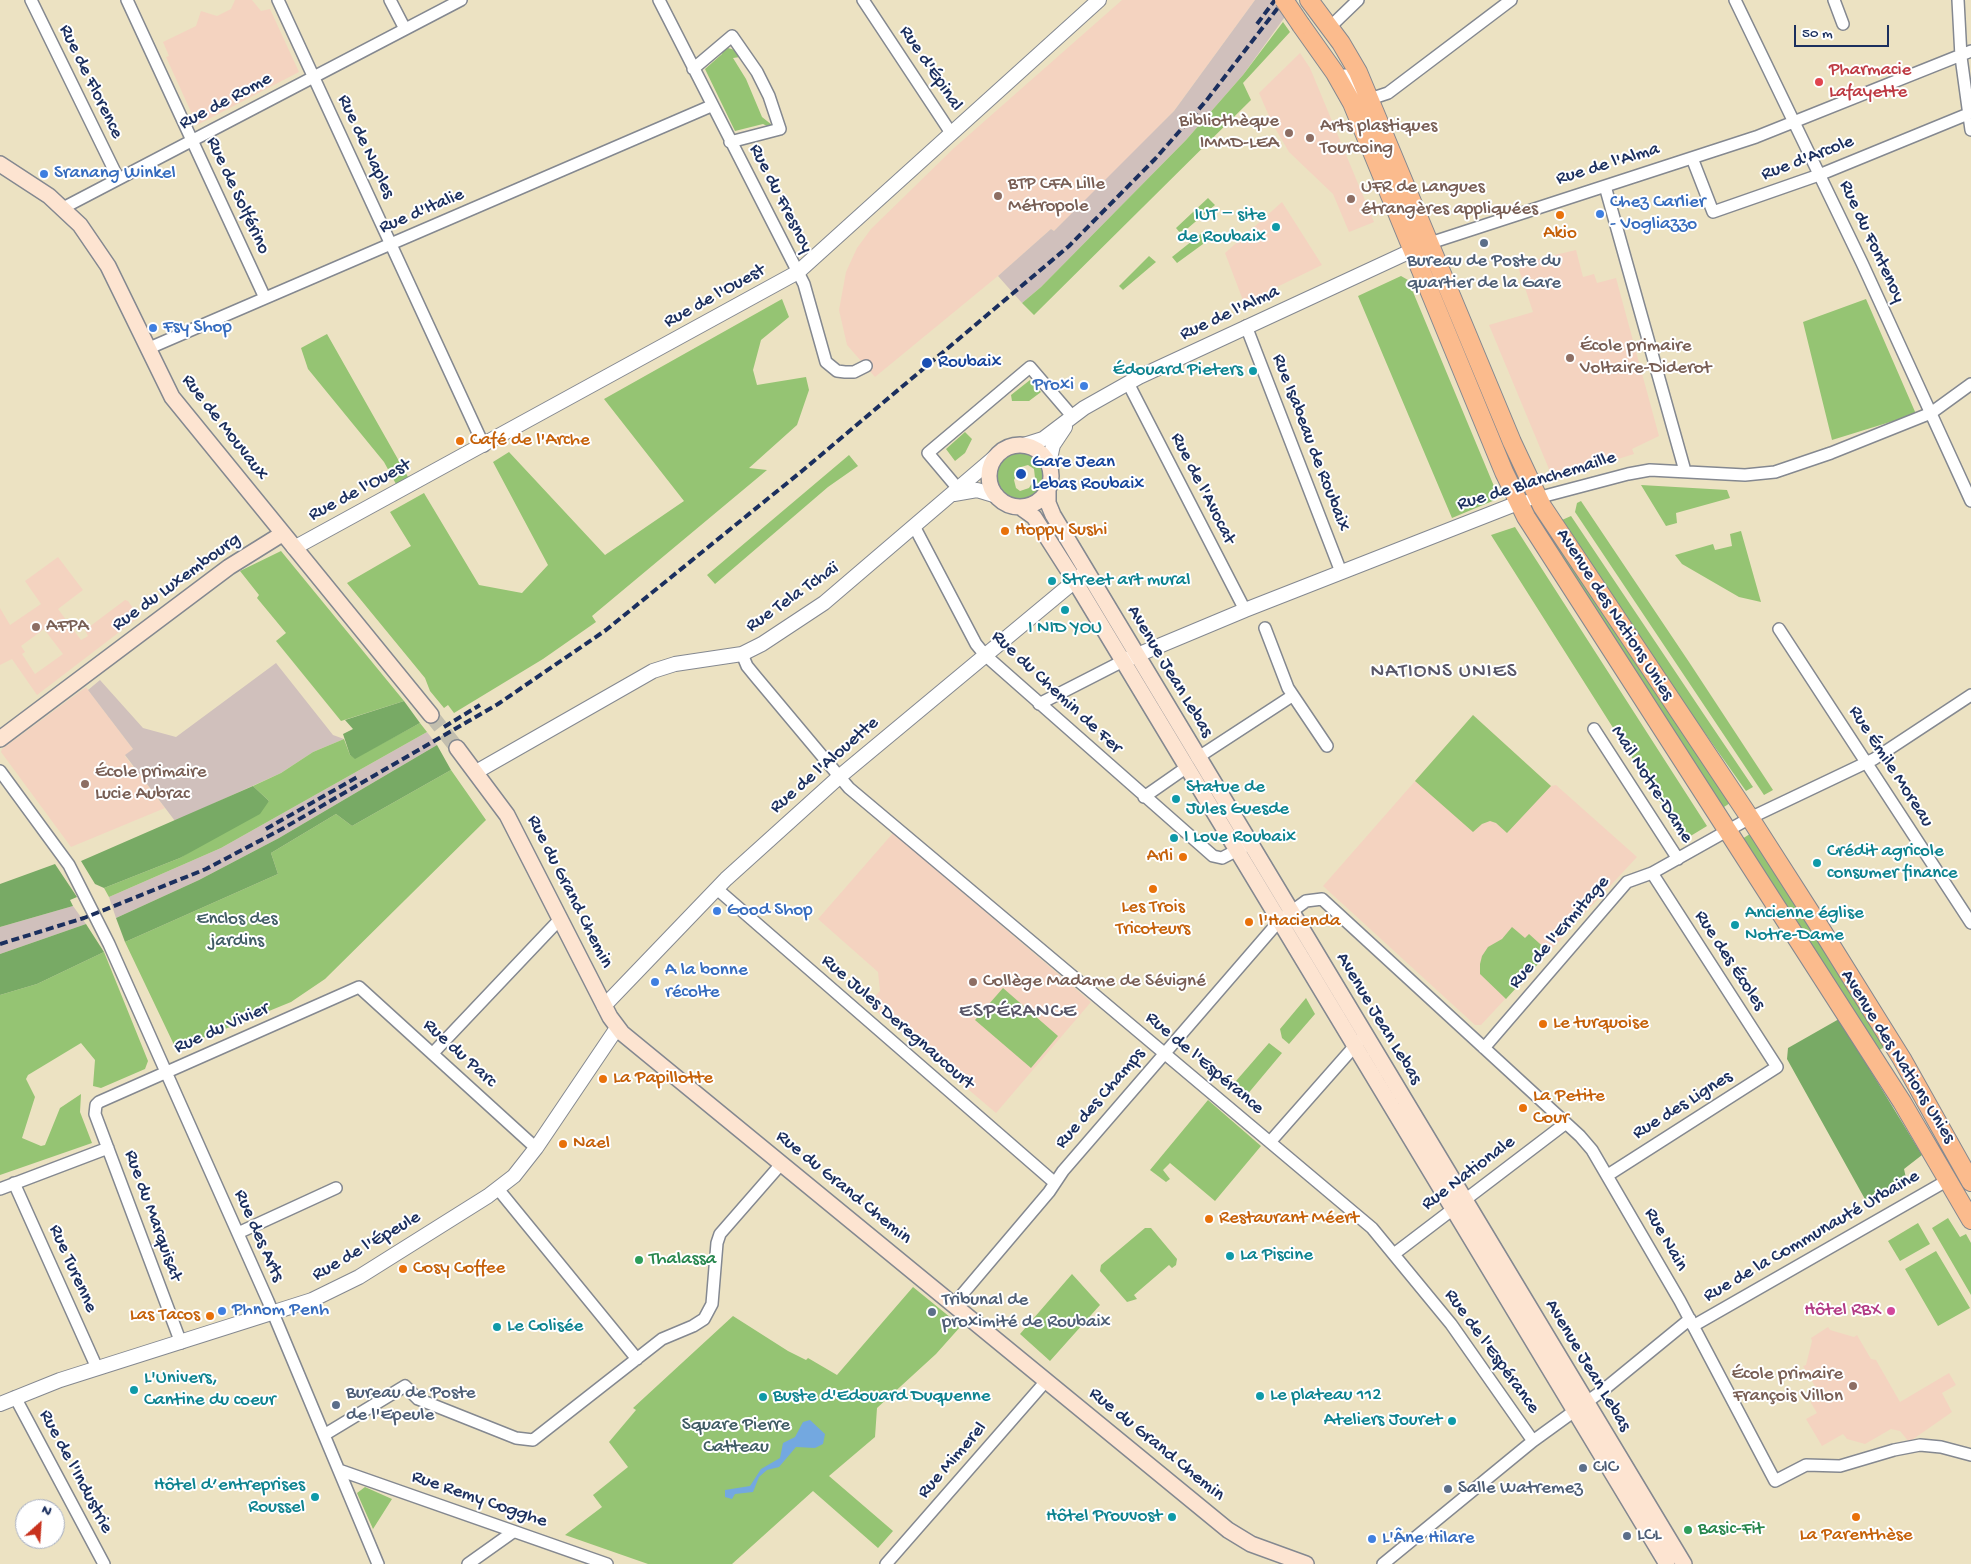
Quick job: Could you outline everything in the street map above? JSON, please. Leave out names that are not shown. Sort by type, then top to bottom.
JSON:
[{"type":"main road","name":"Avenue des Nations Unies","points":[[1284,0],[1348,95],[1518,503],[1902,1102],[1971,1220]]},
{"type":"main road","name":"Avenue des Nations Unies","points":[[1311,3],[1330,27],[1353,62],[1370,99],[1537,498],[1750,818],[1888,1036],[1969,1174]]},
{"type":"main road","name":"Rue de Mouvaux","points":[[0,164],[34,185],[63,208],[80,225],[99,251],[172,397],[431,715]]},
{"type":"main road","points":[[1024,445],[1039,450],[1049,463],[1052,477],[1048,491],[1036,502],[1020,507],[1008,504],[997,496],[992,488],[989,474],[996,456],[1008,447],[1024,445]]},
{"type":"main road","name":"Avenue Jean Lebas","points":[[1048,491],[1048,503],[1080,576]]},
{"type":"main road","name":"Avenue Jean Lebas","points":[[1020,507],[1034,517],[1080,576],[1458,1204],[1573,1411],[1667,1564]]},
{"type":"main road","name":"Rue du Luxembourg","points":[[0,739],[236,562],[282,534]]},
{"type":"main road","name":"Rue du Grand Chemin","points":[[457,748],[507,815],[617,1028],[1236,1536],[1251,1544],[1306,1564]]},
{"type":"main road","name":"Avenue Jean Lebas","points":[[1458,1204],[1586,1402],[1684,1564]]},
{"type":"street","name":"Rue de Florence","points":[[32,0],[118,178]]},
{"type":"street","name":"Rue de Solférino","points":[[127,0],[265,298]]},
{"type":"street","name":"Rue de Naples","points":[[278,0],[484,446]]},
{"type":"street","points":[[390,0],[405,29]]},
{"type":"street","name":"Rue de Rome","points":[[63,208],[118,178],[194,144],[313,77],[461,0]]},
{"type":"street","name":"Rue du Fresnoy","points":[[658,0],[798,272],[808,298],[826,362],[837,371],[845,372],[854,372],[866,366]]},
{"type":"street","name":"Rue d'Épinal","points":[[863,0],[951,133]]},
{"type":"street","name":"Rue de l'Ouest","points":[[294,548],[484,446],[798,272],[1099,0]]},
{"type":"street","points":[[1330,27],[1358,0]]},
{"type":"street","points":[[1314,43],[1334,60],[1358,92],[1370,99],[1388,93],[1511,0]]},
{"type":"street","name":"Rue du Fontenoy","points":[[1735,0],[1931,413],[1971,502]]},
{"type":"street","points":[[1834,0],[1843,24]]},
{"type":"street","points":[[1958,0],[1966,54],[1968,114],[1971,130]]},
{"type":"street","name":"Rue du Fresnoy","points":[[693,69],[732,36],[751,61],[767,91],[780,129],[730,142]]},
{"type":"street","name":"Rue de l'Alma","points":[[1024,445],[1043,439],[1072,416],[1128,383],[1246,326],[1413,250],[1692,158],[1793,122],[1966,54]]},
{"type":"street","name":"Rue d'Italie","points":[[147,349],[711,106]]},
{"type":"street","name":"Rue d'Arcole","points":[[1692,158],[1713,212],[1819,175],[1968,114]]},
{"type":"street","points":[[1605,186],[1685,471]]},
{"type":"street","name":"Rue Isabeau de Roubaix","points":[[1246,326],[1341,572]]},
{"type":"street","points":[[997,496],[981,490],[956,492],[928,453],[1030,367],[1072,416]]},
{"type":"street","name":"Rue de l'Avocat","points":[[1128,383],[1245,610]]},
{"type":"street","name":"Rue de Blanchemaille","points":[[1039,704],[1130,658],[1245,610],[1518,503],[1638,472],[1685,471],[1745,475],[1775,472],[1831,453],[1931,413],[1971,384]]},
{"type":"street","name":"Rue de l'Alma","points":[[1049,463],[1053,445],[1072,416]]},
{"type":"street","name":"Rue Tela Tchaï","points":[[476,772],[653,670],[675,664],[742,654],[762,644],[818,608],[996,456]]},
{"type":"street","name":"Rue du Chemin de Fer","points":[[914,526],[976,644],[985,655],[1213,856],[1222,858],[1243,847]]},
{"type":"street","name":"Rue de l'Alouette","points":[[604,1006],[717,889],[839,777],[1080,576]]},
{"type":"street","points":[[1265,628],[1277,664],[1292,696],[1327,746]]},
{"type":"street","name":"Rue Émile Moreau","points":[[1780,629],[1971,923]]},
{"type":"street","name":"Rue de l'Espérance","points":[[742,654],[747,666],[839,777],[1372,1228],[1461,1338],[1533,1441]]},
{"type":"street","name":"Rue de l'Ermitage","points":[[1484,1048],[1630,880],[1652,873],[1750,818],[1866,763],[1971,695]]},
{"type":"street","points":[[1144,797],[1192,762],[1292,696]]},
{"type":"street","name":"Mail Notre-Dame","points":[[1594,729],[1678,859]]},
{"type":"street","name":"Rue des Arts","points":[[0,771],[69,865],[100,926],[238,1233],[378,1564]]},
{"type":"street","name":"Rue des Écoles","points":[[1652,873],[1777,1067]]},
{"type":"street","name":"Rue Jules Deregnaucourt","points":[[717,889],[1055,1183]]},
{"type":"street","name":"Rue des Champs","points":[[954,1304],[1164,1053],[1285,916],[1311,899],[1326,901],[1484,1048]]},
{"type":"street","points":[[433,1054],[561,918]]},
{"type":"street","name":"Rue du Parc","points":[[359,987],[536,1148]]},
{"type":"street","name":"Rue du Vivier","points":[[99,1102],[359,987]]},
{"type":"street","name":"Rue de l'Épeule","points":[[0,1404],[97,1368],[312,1300],[344,1286],[498,1189],[514,1176],[536,1148],[617,1028]]},
{"type":"street","points":[[1270,1142],[1360,1040]]},
{"type":"street","name":"Rue Nain","points":[[1484,1048],[1589,1146],[1608,1174],[1692,1322],[1775,1481],[1806,1465],[1840,1466],[1894,1450],[1920,1446],[1941,1447],[1971,1456]]},
{"type":"street","name":"Rue des Lignes","points":[[1608,1174],[1777,1067]]},
{"type":"street","name":"Rue du Marquisat","points":[[99,1102],[96,1105],[95,1114],[181,1343]]},
{"type":"street","name":"Rue Nationale","points":[[1394,1254],[1566,1123]]},
{"type":"street","points":[[0,1188],[108,1148]]},
{"type":"street","points":[[324,1435],[405,1386],[418,1399],[516,1438],[533,1440],[662,1339],[694,1326],[704,1319],[712,1304],[717,1243],[720,1234],[782,1163]]},
{"type":"street","points":[[1948,1180],[1969,1174]]},
{"type":"street","name":"Rue de la Communauté Urbaine","points":[[1383,1564],[1533,1441],[1692,1322],[1948,1180]]},
{"type":"street","name":"Rue Turenne","points":[[14,1183],[97,1368]]},
{"type":"street","points":[[238,1233],[336,1188]]},
{"type":"street","points":[[498,1189],[637,1358]]},
{"type":"street","name":"Rue Mimerel","points":[[886,1564],[1046,1381]]},
{"type":"street","name":"Rue de l'Industrie","points":[[15,1397],[104,1564]]},
{"type":"street","name":"Rue Remy Cogghe","points":[[339,1470],[513,1532],[579,1559],[607,1564]]},
{"type":"street","points":[[468,1564],[513,1532]]},
{"type":"shaded area","points":[[235,0],[252,0],[261,11],[270,9],[299,72],[197,125],[166,57],[169,56],[163,42],[196,26],[201,11],[217,16],[231,9]]},
{"type":"shaded area","name":"BTP CFA Lille Métropole","points":[[1122,0],[1255,0],[1174,111],[1111,176],[1054,231],[1051,229],[1004,271],[875,377],[847,345],[839,310],[846,272],[857,248],[871,229],[954,148]]},
{"type":"shaded area","points":[[1255,0],[1297,0],[1243,75],[1186,140],[1041,287],[1022,303],[998,276],[1051,229],[1054,231],[1174,111]]},
{"type":"shaded area","name":"Arts plastiques Tourcoing","points":[[1300,53],[1310,68],[1374,222],[1349,232],[1333,194],[1289,152],[1272,123],[1259,93]]},
{"type":"shaded area","name":"Arts plastiques Tourcoing","points":[[1282,202],[1322,265],[1244,303],[1225,253]]},
{"type":"shaded area","name":"École primaire Voltaire-Diderot","points":[[1576,250],[1583,277],[1594,274],[1597,283],[1616,278],[1659,436],[1632,449],[1634,454],[1557,478],[1551,474],[1489,325],[1533,312],[1517,264]]},
{"type":"shaded area","name":"AFPA","points":[[58,557],[83,590],[58,609],[81,640],[88,636],[85,630],[125,600],[128,601],[139,617],[37,695],[12,659],[0,665],[0,608],[10,625],[41,604],[25,581]],"holes":[[[44,629],[63,654],[35,674],[22,654],[25,652],[21,646]]]},
{"type":"shaded area","points":[[276,663],[333,735],[344,739],[313,752],[281,773],[175,821],[125,755],[133,749],[88,690],[100,680],[143,728],[176,737]]},
{"type":"shaded area","name":"École primaire Lucie Aubrac","points":[[86,687],[133,749],[125,756],[165,808],[71,847],[1,752],[2,749]]},
{"type":"shaded area","points":[[1473,715],[1551,786],[1556,785],[1637,857],[1481,1025],[1475,1025],[1323,886]]},
{"type":"shaded area","points":[[427,732],[437,745],[279,838],[199,880],[116,918],[109,897],[221,848]]},
{"type":"shaded area","name":"Collège Madame de Sévigné","points":[[893,833],[1091,1002],[996,1113],[868,1004],[880,991],[878,972],[818,919]]},
{"type":"shaded area","points":[[73,906],[86,924],[0,954],[0,927]]},
{"type":"shaded area","name":"École primaire François Villon","points":[[1828,1327],[1830,1330],[1854,1337],[1857,1335],[1871,1359],[1876,1360],[1900,1402],[1949,1373],[1956,1385],[1942,1393],[1952,1412],[1909,1442],[1900,1431],[1891,1429],[1865,1444],[1847,1439],[1843,1434],[1822,1446],[1806,1419],[1817,1413],[1811,1403],[1816,1388],[1803,1366],[1806,1365],[1812,1341],[1811,1338]]},
{"type":"green space","points":[[1283,22],[1290,32],[1243,83],[1251,100],[1034,315],[1022,303],[1041,287],[1186,140],[1243,75]]},
{"type":"green space","points":[[728,48],[735,50],[740,57],[733,58],[746,79],[762,117],[772,125],[767,126],[763,124],[735,131],[705,69],[722,54],[723,50]]},
{"type":"green space","points":[[1208,198],[1215,205],[1181,234],[1176,228]]},
{"type":"green space","points":[[1207,229],[1214,236],[1177,263],[1172,257]]},
{"type":"green space","points":[[1149,256],[1156,262],[1123,290],[1119,286]]},
{"type":"green space","points":[[1401,276],[1408,280],[1496,491],[1495,500],[1452,518],[1358,296]]},
{"type":"green space","points":[[782,299],[789,317],[761,340],[753,370],[757,385],[806,377],[809,390],[797,425],[749,468],[767,470],[592,616],[596,622],[543,659],[454,713],[448,705],[444,708],[430,691],[425,678],[347,583],[411,546],[390,512],[424,493],[479,585],[522,593],[548,565],[493,462],[509,452],[605,555],[684,501],[604,399]]},
{"type":"green space","points":[[1866,299],[1916,414],[1832,440],[1803,322]]},
{"type":"green space","points":[[327,334],[408,477],[396,484],[384,462],[308,369],[301,348]]},
{"type":"green space","points":[[1030,380],[1041,392],[1029,401],[1012,401],[1011,395]]},
{"type":"green space","points":[[965,432],[972,439],[965,453],[955,461],[946,449]]},
{"type":"green space","points":[[1014,452],[1030,454],[1042,466],[1045,477],[1041,488],[1028,499],[1011,500],[1002,493],[996,483],[997,466],[1003,457]],"holes":[[[1028,465],[1034,469],[1035,478],[1029,488],[1020,491],[1016,488],[1014,480],[1021,467]]]},
{"type":"green space","points":[[849,455],[858,466],[828,487],[715,584],[707,575]]},
{"type":"green space","points":[[1641,485],[1727,490],[1730,498],[1676,513],[1677,523],[1666,526]]},
{"type":"green space","points":[[1581,501],[1773,790],[1764,795],[1575,512],[1577,503]]},
{"type":"green space","points":[[1571,516],[1753,787],[1746,791],[1690,712],[1562,520]]},
{"type":"green space","points":[[1543,519],[1733,801],[1721,809],[1536,520]]},
{"type":"green space","points":[[1515,527],[1707,826],[1684,840],[1491,535]]},
{"type":"green space","points":[[1741,531],[1761,602],[1739,597],[1682,564],[1675,555],[1713,544],[1715,550],[1732,546],[1730,534]]},
{"type":"green space","points":[[281,551],[404,701],[341,721],[276,641],[286,633],[257,598],[259,595],[240,571]]},
{"type":"green space","points":[[404,701],[420,723],[355,759],[350,755],[343,734],[353,729],[345,720]]},
{"type":"green space","points":[[1473,715],[1551,786],[1507,833],[1496,823],[1490,821],[1482,824],[1473,832],[1415,781]]},
{"type":"green space","points":[[420,723],[427,732],[221,848],[109,897],[104,888],[180,858],[269,801],[253,786],[281,773],[313,752],[344,739],[350,755],[355,758]]},
{"type":"green space","points":[[437,745],[451,770],[352,826],[336,814],[271,853],[278,874],[125,942],[116,918],[199,880],[279,838]]},
{"type":"green space","name":"Enclos des jardins","points":[[451,770],[486,820],[325,979],[291,1002],[176,1049],[125,942],[278,874],[271,853],[336,814],[352,826]]},
{"type":"green space","points":[[253,786],[269,801],[260,814],[180,858],[104,888],[95,884],[81,861]]},
{"type":"green space","points":[[1753,832],[1887,1045],[1878,1051],[1742,839]]},
{"type":"green space","points":[[55,864],[77,897],[70,900],[73,906],[0,927],[0,884]]},
{"type":"green space","points":[[86,924],[104,952],[37,984],[0,995],[0,954]]},
{"type":"green space","points":[[1512,927],[1525,938],[1529,934],[1549,952],[1506,999],[1480,974],[1480,964],[1482,956],[1488,947],[1502,939]]},
{"type":"green space","points":[[104,952],[148,1061],[145,1069],[101,1088],[93,1086],[95,1060],[81,1043],[28,1075],[26,1079],[35,1097],[22,1138],[41,1146],[45,1145],[60,1108],[81,1094],[80,1112],[92,1143],[0,1175],[0,995],[37,984]]},
{"type":"green space","points":[[1003,988],[1058,1036],[1031,1068],[975,1020]]},
{"type":"green space","points":[[1306,998],[1315,1014],[1289,1044],[1282,1038],[1280,1029]]},
{"type":"green space","points":[[1839,1019],[1922,1155],[1904,1169],[1906,1178],[1866,1201],[1787,1059],[1788,1048]]},
{"type":"green space","points":[[1269,1043],[1282,1053],[1246,1096],[1237,1089],[1236,1081]]},
{"type":"green space","points":[[1208,1100],[1261,1146],[1215,1201],[1170,1163],[1163,1170],[1170,1179],[1166,1182],[1150,1170]]},
{"type":"green space","points":[[1948,1218],[1960,1237],[1966,1234],[1971,1243],[1971,1295],[1932,1228]]},
{"type":"green space","points":[[1918,1223],[1930,1244],[1900,1261],[1888,1241]]},
{"type":"green space","points":[[1145,1228],[1151,1228],[1177,1259],[1176,1265],[1172,1268],[1169,1265],[1134,1295],[1137,1299],[1127,1302],[1100,1271],[1101,1265]]},
{"type":"green space","points":[[1936,1251],[1970,1308],[1938,1326],[1905,1269]]},
{"type":"green space","points":[[1072,1274],[1100,1305],[1050,1361],[1020,1334]]},
{"type":"green space","name":"Square Pierre Catteau","points":[[913,1287],[961,1326],[936,1354],[877,1408],[875,1437],[829,1476],[893,1531],[878,1548],[813,1491],[732,1564],[648,1564],[565,1535],[602,1507],[593,1495],[628,1467],[609,1442],[636,1410],[633,1408],[733,1316],[788,1351],[806,1360],[808,1358],[837,1375]]},
{"type":"green space","points":[[365,1487],[392,1499],[373,1529],[357,1493]]},
{"type":"water","points":[[810,1420],[825,1434],[823,1444],[815,1448],[796,1447],[779,1467],[767,1470],[759,1477],[753,1492],[735,1494],[732,1499],[725,1497],[725,1490],[750,1486],[761,1469],[780,1458],[783,1443],[795,1437],[803,1422]]},
{"type":"tunnel","points":[[431,715],[457,748]]},
{"type":"railway","points":[[1257,24],[1275,0]]},
{"type":"railway","points":[[0,944],[84,918],[206,869],[282,829],[498,704],[606,630],[802,471],[1069,246],[1155,159],[1206,101],[1284,0]]},
{"type":"railway","points":[[444,727],[480,705]]},
{"type":"railway","points":[[266,829],[359,776]]},
{"type":"place","name":"Pharmacie Lafayette","points":[[1819,82]]},
{"type":"place","name":"Bibliothèque IMMD-LEA","points":[[1289,133]]},
{"type":"place","name":"Arts plastiques Tourcoing","points":[[1310,138]]},
{"type":"place","name":"Sranang Winkel","points":[[44,174]]},
{"type":"place","name":"BTP CFA Lille Métropole","points":[[998,196]]},
{"type":"place","name":"UFR de Langues étrangères appliquées","points":[[1351,199]]},
{"type":"place","name":"Chez Carlier - Vogliazzo","points":[[1600,214]]},
{"type":"place","name":"Akio","points":[[1560,215]]},
{"type":"place","name":"IUT − site de Roubaix","points":[[1276,227]]},
{"type":"place","name":"Bureau de Poste du quartier de la Gare","points":[[1484,243]]},
{"type":"place","name":"Fsy Shop","points":[[153,328]]},
{"type":"place","name":"École primaire Voltaire-Diderot","points":[[1570,358]]},
{"type":"place","name":"Roubaix","points":[[927,363]]},
{"type":"place","name":"Édouard Pieters","points":[[1253,371]]},
{"type":"place","name":"Proxi","points":[[1084,386]]},
{"type":"place","name":"Café de l'Arche","points":[[460,441]]},
{"type":"place","name":"Gare Jean Lebas Roubaix","points":[[1021,474]]},
{"type":"place","name":"Hoppy Sushi","points":[[1005,531]]},
{"type":"place","name":"Street art mural","points":[[1052,581]]},
{"type":"place","name":"I NID YOU","points":[[1065,610]]},
{"type":"place","name":"AFPA","points":[[36,627]]},
{"type":"place","name":"École primaire Lucie Aubrac","points":[[85,784]]},
{"type":"place","name":"Statue de Jules Guesde","points":[[1176,799]]},
{"type":"place","name":"I Love Roubaix","points":[[1174,838]]},
{"type":"place","name":"Arli","points":[[1183,857]]},
{"type":"place","name":"Crédit agricole consumer finance","points":[[1817,863]]},
{"type":"place","name":"Les Trois Tricoteurs","points":[[1153,889]]},
{"type":"place","name":"Good Shop","points":[[717,911]]},
{"type":"place","name":"l'Hacienda","points":[[1249,922]]},
{"type":"place","name":"Ancienne église Notre-Dame","points":[[1735,925]]},
{"type":"place","name":"A la bonne récolte","points":[[655,982]]},
{"type":"place","name":"Collège Madame de Sévigné","points":[[973,982]]},
{"type":"place","name":"Le turquoise","points":[[1543,1024]]},
{"type":"place","name":"La Papillotte","points":[[603,1079]]},
{"type":"place","name":"La Petite Cour","points":[[1523,1108]]},
{"type":"place","name":"Nael","points":[[563,1144]]},
{"type":"place","name":"Restaurant Méert","points":[[1209,1219]]},
{"type":"place","name":"La Piscine","points":[[1230,1256]]},
{"type":"place","name":"Thalassa","points":[[639,1260]]},
{"type":"place","name":"Cosy Coffee","points":[[403,1269]]},
{"type":"place","name":"Phnom Penh","points":[[222,1311]]},
{"type":"place","name":"Hôtel RBX","points":[[1891,1311]]},
{"type":"place","name":"Tribunal de proximité de Roubaix","points":[[932,1312]]},
{"type":"place","name":"Las Tacos","points":[[210,1316]]},
{"type":"place","name":"Le Colisée","points":[[497,1327]]},
{"type":"place","name":"École primaire François Villon","points":[[1853,1386]]},
{"type":"place","name":"L'Univers, Cantine du coeur","points":[[134,1390]]},
{"type":"place","name":"Le plateau 112","points":[[1260,1396]]},
{"type":"place","name":"Buste d'Edouard Duquenne","points":[[763,1397]]},
{"type":"place","name":"Bureau de Poste de l'Epeule","points":[[336,1405]]},
{"type":"place","name":"Ateliers Jouret","points":[[1452,1421]]},
{"type":"place","name":"CIC","points":[[1583,1468]]},
{"type":"place","name":"Salle Watremez","points":[[1448,1489]]},
{"type":"place","name":"Hôtel d’entreprises Roussel","points":[[315,1497]]},
{"type":"place","name":"Hôtel Prouvost","points":[[1172,1517]]},
{"type":"place","name":"La Parenthèse","points":[[1856,1517]]},
{"type":"place","name":"Basic-Fit","points":[[1688,1530]]},
{"type":"place","name":"LCL","points":[[1627,1536]]},
{"type":"place","name":"L'Âne Hilare","points":[[1372,1539]]},
{"type":"district","name":"NATIONS UNIES","points":[[1444,673]]},
{"type":"district","name":"ESPÉRANCE","points":[[1018,1013]]}]
